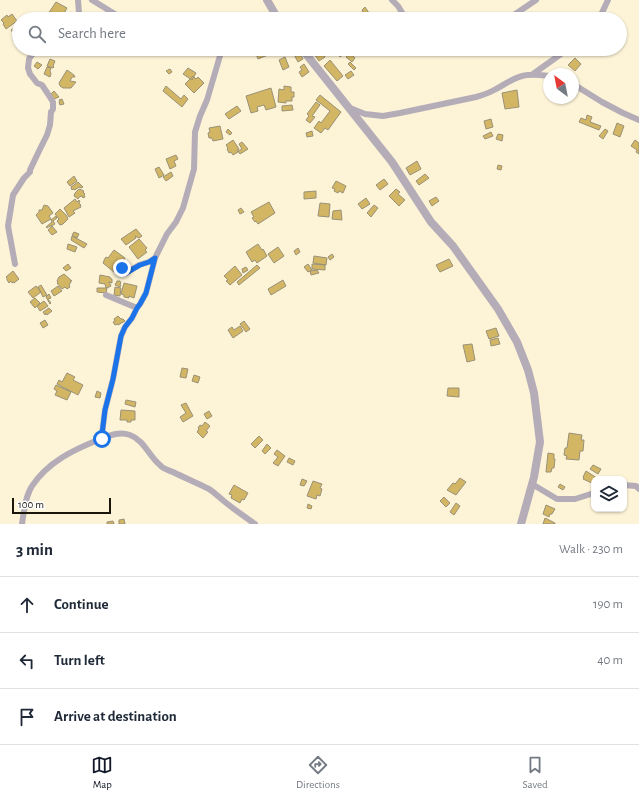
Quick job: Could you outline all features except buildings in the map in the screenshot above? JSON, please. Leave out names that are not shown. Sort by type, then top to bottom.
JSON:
[{"type":"street","points":[[78,0],[80,12]]},
{"type":"street","points":[[92,0],[112,12]]},
{"type":"street","points":[[267,0],[274,12]]},
{"type":"street","points":[[392,0],[402,12]]},
{"type":"street","points":[[518,12],[536,0]]},
{"type":"street","points":[[600,0],[607,2],[602,12]]},
{"type":"street","points":[[15,264],[8,226],[13,194],[30,172],[40,148],[47,136],[51,112],[53,109],[53,102],[48,94],[30,74],[28,68],[29,59],[31,56]]},
{"type":"street","points":[[102,439],[105,410],[113,379],[121,336],[146,293],[155,258],[185,203],[194,169],[195,132],[220,56]]},
{"type":"street","points":[[308,56],[392,162],[431,222],[453,246],[498,309],[517,342],[528,370],[534,393],[540,442],[532,484],[521,524]]},
{"type":"street","points":[[533,74],[558,56]]},
{"type":"street","points":[[350,108],[374,116],[400,113],[486,94],[519,76],[527,74],[543,75]]},
{"type":"street","points":[[579,88],[602,102],[639,120]]},
{"type":"street","points":[[122,268],[126,273],[155,258]]},
{"type":"street","points":[[106,295],[137,308]]},
{"type":"street","points":[[103,425],[114,434]]},
{"type":"street","points":[[22,524],[26,502],[32,487],[42,473],[52,464],[63,456],[81,447],[114,434],[122,434],[130,435],[141,442],[161,467],[196,482],[210,490],[255,524]]},
{"type":"street","points":[[532,484],[557,500],[575,499],[591,494]]},
{"type":"street","points":[[627,485],[636,486],[639,489]]},
{"type":"route","points":[[102,439],[105,410],[113,379],[121,336],[146,293],[155,258],[126,273],[122,268]]}]
